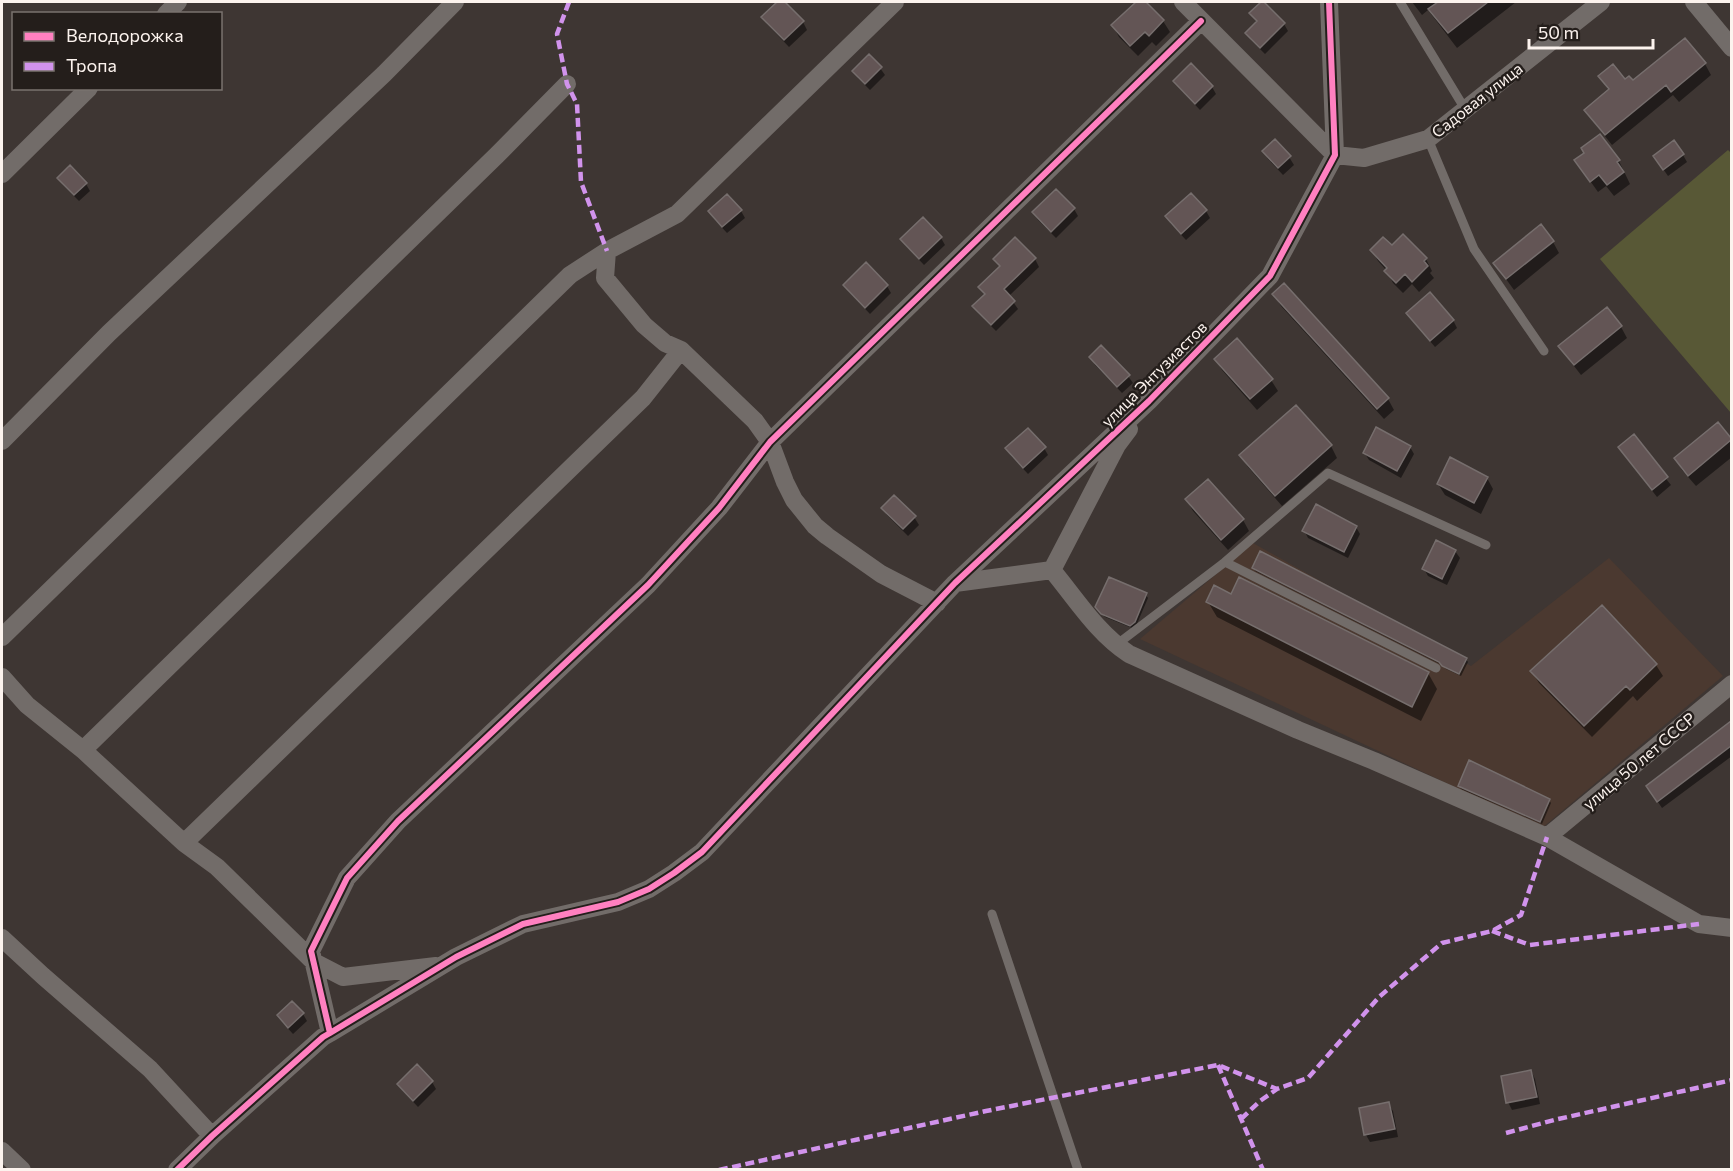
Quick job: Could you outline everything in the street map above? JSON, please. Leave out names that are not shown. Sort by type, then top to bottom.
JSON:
[{"type":"street","points":[[2,441],[118,325],[384,74],[455,2]]},
{"type":"street","points":[[83,750],[570,274],[677,213],[895,2]]},
{"type":"street","points":[[1183,2],[1335,155]]},
{"type":"street","points":[[1329,2],[1335,155]]},
{"type":"street","name":"Садовая улица","points":[[1335,155],[1364,158],[1428,139],[1601,2]]},
{"type":"street","points":[[1694,2],[1731,48]]},
{"type":"street","points":[[330,1033],[311,951],[347,878],[398,821],[648,585],[719,508],[770,442],[1201,21]]},
{"type":"street","points":[[2,637],[489,163],[567,84]]},
{"type":"street","points":[[2,174],[87,90]]},
{"type":"street","name":"улица Энтузиастов","points":[[177,1170],[323,1037],[456,957],[523,924],[618,902],[649,889],[702,852],[955,583],[1149,401],[1270,276],[1335,155]]},
{"type":"street","points":[[607,251],[605,278],[644,325],[665,343],[681,350],[755,421],[770,442],[794,500],[815,526],[881,574],[938,603]]},
{"type":"street","points":[[184,843],[643,398],[681,350]]},
{"type":"street","points":[[1052,570],[1117,445],[1149,401]]},
{"type":"street","points":[[955,583],[1052,570]]},
{"type":"street","points":[[1052,570],[1104,634],[1129,654],[1298,730],[1374,760],[1547,837],[1699,924],[1731,928]]},
{"type":"street","points":[[2,677],[27,705],[83,750],[184,843],[217,867],[314,962],[343,977],[444,965]]},
{"type":"street","name":"улица 50 лет СССР","points":[[1547,837],[1731,684]]},
{"type":"street","points":[[2,938],[150,1069],[212,1136]]},
{"type":"street","points":[[2,1151],[22,1170]]},
{"type":"lane","points":[[1400,2],[1465,109]]},
{"type":"lane","points":[[1428,139],[1474,249],[1544,351]]},
{"type":"lane","points":[[1116,645],[1225,562],[1328,473],[1486,545]]},
{"type":"lane","points":[[1225,562],[1437,668]]},
{"type":"lane","points":[[992,914],[1078,1170]]},
{"type":"shaded area","points":[[1728,150],[1732,154],[1731,413],[1600,259]]},
{"type":"shaded area","points":[[1253,543],[1471,666],[1609,558],[1723,676],[1542,828],[1140,639]]},
{"type":"building","points":[[777,2],[785,2],[804,21],[784,40],[761,17]]},
{"type":"building","points":[[1136,2],[1146,2],[1164,20],[1149,36],[1145,32],[1130,46],[1111,25]]},
{"type":"building","points":[[1264,2],[1285,23],[1260,48],[1245,33],[1257,21],[1249,13]]},
{"type":"building","points":[[1438,2],[1488,2],[1448,33],[1428,9]]},
{"type":"building","points":[[1685,38],[1706,63],[1671,92],[1666,85],[1605,135],[1584,110],[1609,89],[1598,76],[1613,64],[1625,79],[1629,76],[1633,80]]},
{"type":"building","points":[[869,54],[882,67],[865,84],[852,71]]},
{"type":"building","points":[[1191,63],[1213,86],[1195,104],[1173,81]]},
{"type":"building","points":[[1600,134],[1620,160],[1617,162],[1624,172],[1607,185],[1599,175],[1590,182],[1574,160],[1584,153],[1581,148]]},
{"type":"building","points":[[1275,139],[1291,156],[1278,168],[1262,151]]},
{"type":"building","points":[[1674,140],[1684,154],[1663,170],[1653,156]]},
{"type":"building","points":[[70,165],[87,183],[74,195],[57,178]]},
{"type":"building","points":[[1056,189],[1075,208],[1051,232],[1032,212]]},
{"type":"building","points":[[1191,193],[1207,210],[1181,234],[1165,216]]},
{"type":"building","points":[[727,194],[742,210],[722,227],[708,211]]},
{"type":"building","points":[[923,217],[942,237],[919,259],[900,239]]},
{"type":"building","points":[[1541,224],[1554,241],[1506,279],[1493,263]]},
{"type":"building","points":[[1403,234],[1427,258],[1424,261],[1428,266],[1412,282],[1405,274],[1396,283],[1384,271],[1387,268],[1370,250],[1383,237],[1392,245]]},
{"type":"building","points":[[1015,237],[1036,258],[1004,289],[1015,301],[991,325],[972,306],[985,294],[978,287],[1000,266],[993,259]]},
{"type":"building","points":[[866,262],[888,285],[865,308],[843,285]]},
{"type":"building","points":[[1284,283],[1389,398],[1377,409],[1272,294]]},
{"type":"building","points":[[1430,292],[1454,320],[1430,341],[1406,313]]},
{"type":"building","points":[[1607,307],[1622,326],[1574,365],[1558,346]]},
{"type":"building","points":[[1237,338],[1273,379],[1250,399],[1214,359]]},
{"type":"building","points":[[1101,345],[1130,375],[1117,387],[1089,357]]},
{"type":"building","points":[[1296,405],[1332,445],[1275,496],[1239,455]]},
{"type":"building","points":[[1718,422],[1731,440],[1688,476],[1674,458]]},
{"type":"building","points":[[1376,427],[1411,446],[1397,471],[1363,453]]},
{"type":"building","points":[[1028,428],[1046,447],[1023,468],[1005,448]]},
{"type":"building","points":[[1634,434],[1668,477],[1652,490],[1618,447]]},
{"type":"building","points":[[1450,457],[1488,477],[1474,503],[1437,484]]},
{"type":"building","points":[[1208,479],[1244,519],[1221,540],[1185,499]]},
{"type":"building","points":[[894,495],[916,516],[903,529],[881,508]]},
{"type":"building","points":[[1316,504],[1357,526],[1344,552],[1302,531]]},
{"type":"building","points":[[1436,540],[1456,550],[1442,579],[1422,569]]},
{"type":"building","points":[[1260,551],[1467,658],[1459,674],[1252,568]]},
{"type":"building","points":[[1109,577],[1147,593],[1135,622],[1130,626],[1101,614],[1095,607]]},
{"type":"building","points":[[1239,577],[1429,672],[1412,707],[1206,602],[1214,585],[1231,594]]},
{"type":"building","points":[[1602,605],[1657,664],[1630,690],[1626,686],[1584,726],[1530,671]]},
{"type":"building","points":[[1731,721],[1731,746],[1657,802],[1646,786]]},
{"type":"building","points":[[1469,760],[1550,799],[1540,822],[1458,786]]},
{"type":"building","points":[[292,1001],[304,1013],[288,1028],[277,1015]]},
{"type":"building","points":[[417,1064],[433,1081],[413,1101],[397,1084]]},
{"type":"building","points":[[1531,1070],[1537,1097],[1506,1103],[1501,1076]]},
{"type":"building","points":[[1389,1102],[1395,1129],[1364,1135],[1359,1108]]},
{"type":"marked path","points":[[569,2],[557,34],[567,84],[577,104],[581,182],[607,251]]},
{"type":"marked path","points":[[719,1170],[986,1111],[1218,1065],[1277,1089],[1308,1078],[1379,997],[1442,943],[1492,931],[1521,915],[1547,837]]},
{"type":"marked path","points":[[1492,931],[1530,945],[1699,924]]},
{"type":"marked path","points":[[1218,1065],[1263,1170]]},
{"type":"marked path","points":[[1506,1133],[1732,1080]]},
{"type":"marked path","points":[[1241,1119],[1277,1089]]},
{"type":"cycle path","points":[[177,1170],[323,1037],[456,957],[523,924],[618,902],[649,889],[702,852],[955,583],[1149,401],[1270,276],[1335,155],[1329,2]]},
{"type":"cycle path","points":[[330,1033],[311,951],[347,878],[398,821],[648,585],[719,508],[770,442],[1201,21]]}]
